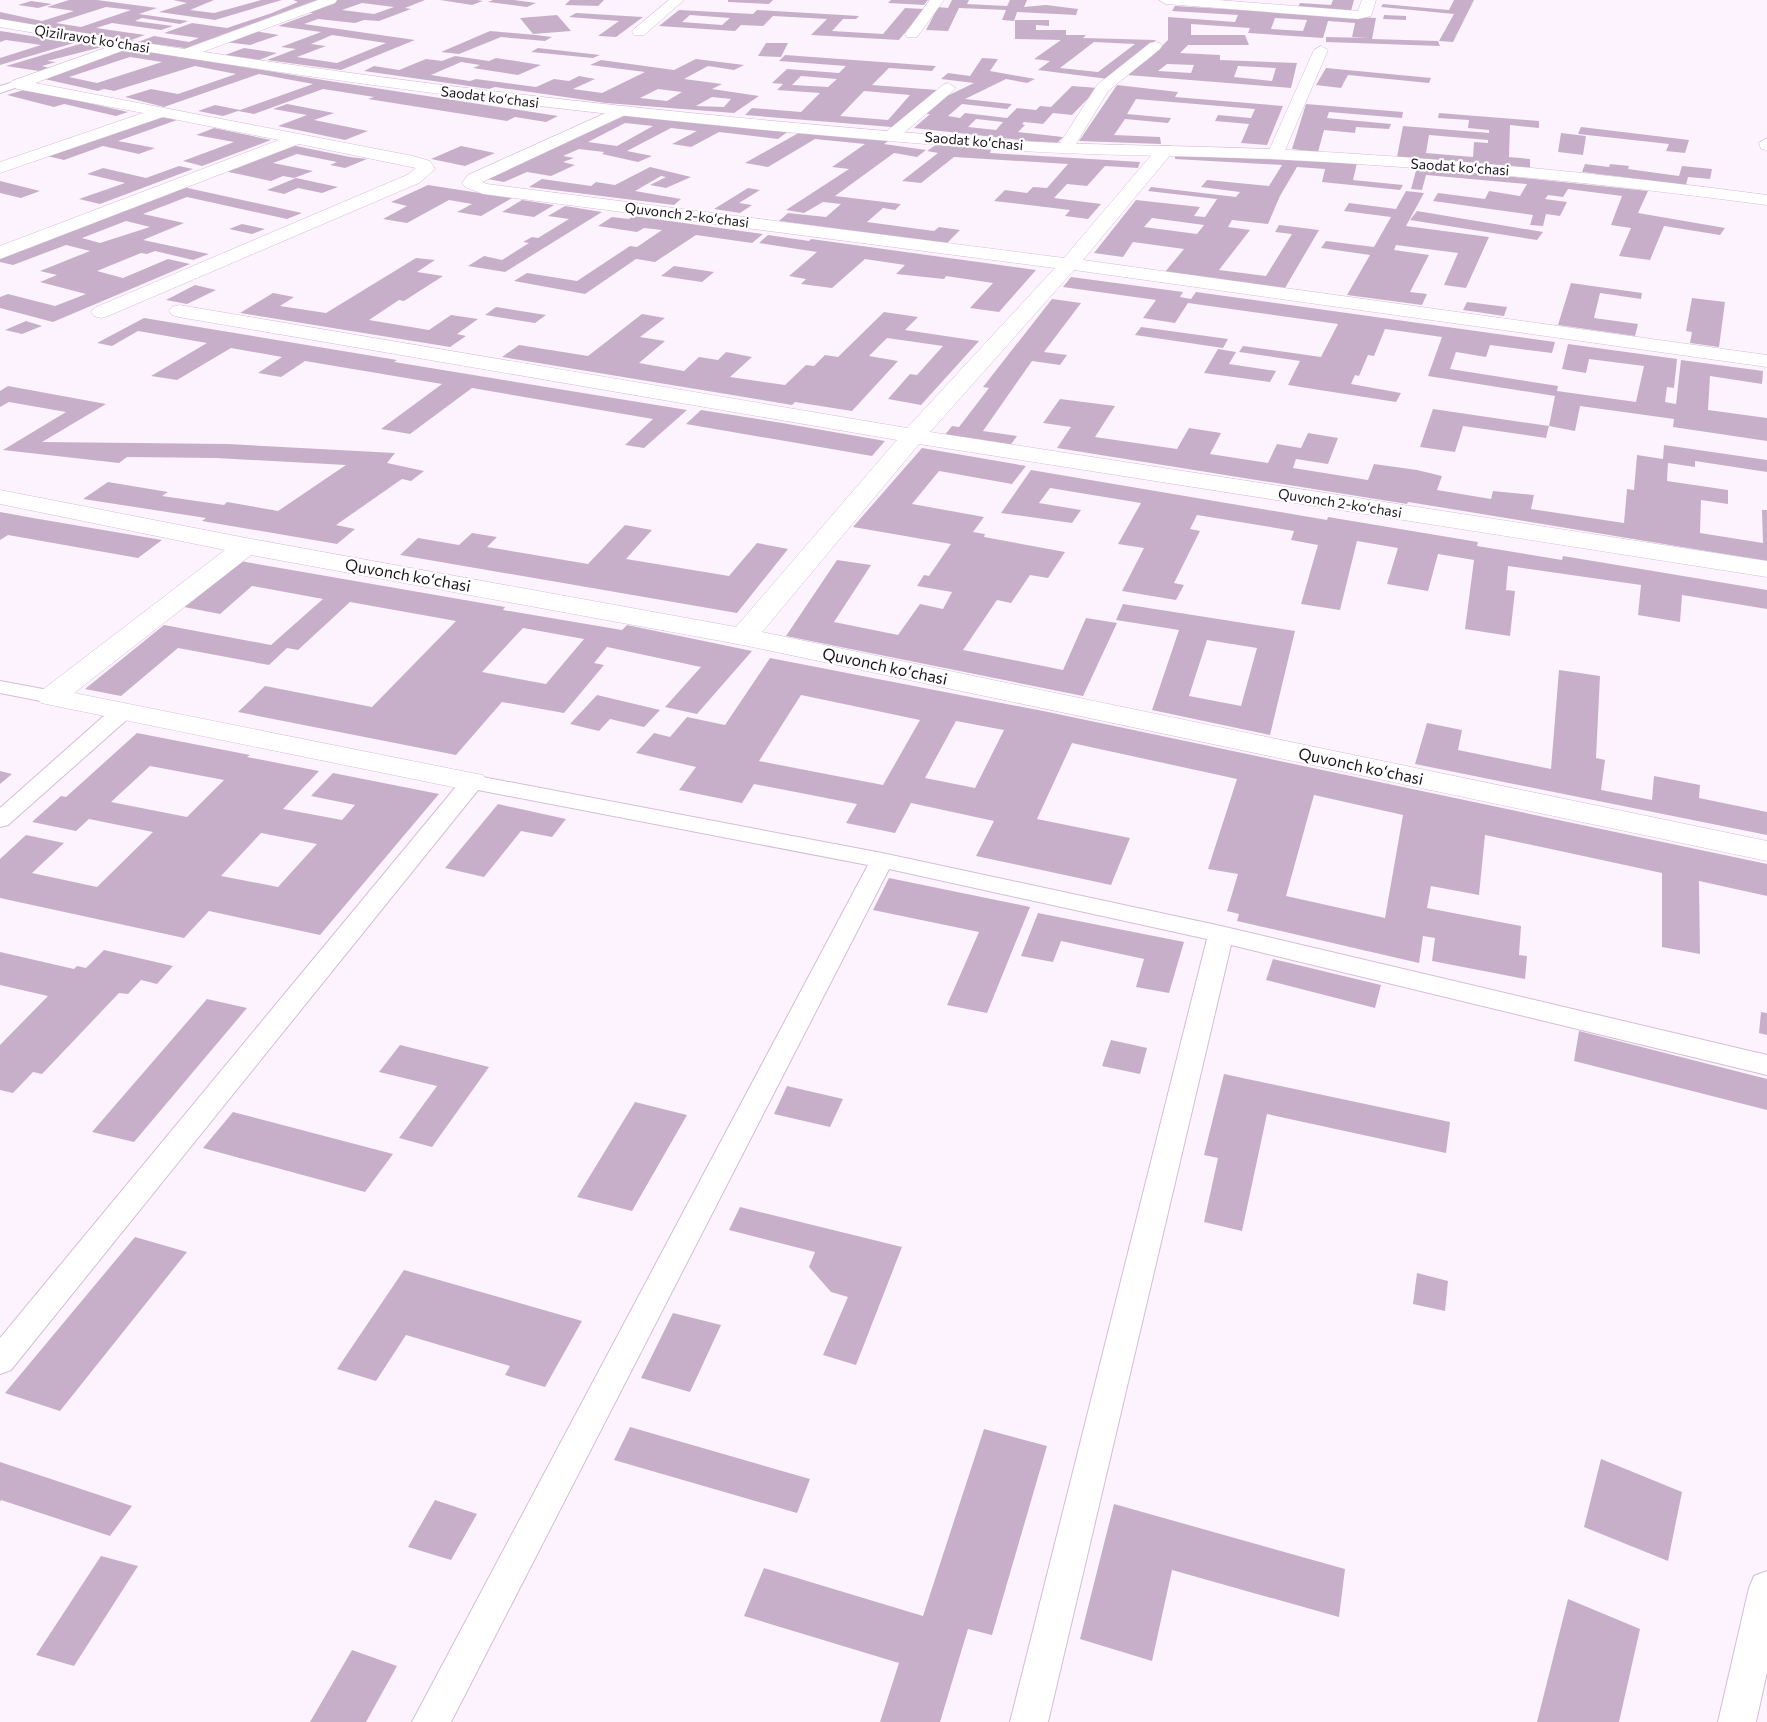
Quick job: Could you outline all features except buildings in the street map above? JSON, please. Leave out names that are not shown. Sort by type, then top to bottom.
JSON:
[{"type":"street","points":[[184,54],[330,0]]},
{"type":"street","points":[[639,32],[677,0]]},
{"type":"street","points":[[912,33],[937,0]]},
{"type":"street","points":[[1166,0],[1358,15],[1366,13],[1369,0]]},
{"type":"street","name":"Qizilravot koʻchasi","points":[[0,23],[184,54]]},
{"type":"street","points":[[56,50],[90,39]]},
{"type":"street","points":[[8,87],[125,45]]},
{"type":"street","points":[[1065,148],[1102,88],[1155,46]]},
{"type":"street","points":[[1275,155],[1321,50]]},
{"type":"street","name":"Saodat koʻchasi","points":[[184,54],[489,97],[619,112],[1065,148],[1275,155],[1602,178],[1767,200]]},
{"type":"street","points":[[8,87],[413,160],[424,165],[426,169],[413,179],[101,312]]},
{"type":"street","points":[[893,134],[948,88]]},
{"type":"street","name":"Quvonch 2-koʻchasi","points":[[619,112],[474,179],[471,183],[483,189],[1069,264],[1767,361]]},
{"type":"street","points":[[0,168],[161,113]]},
{"type":"street","points":[[0,253],[296,139]]},
{"type":"street","points":[[743,637],[912,436],[1069,264],[1165,150]]},
{"type":"street","name":"Quvonch 2-koʻchasi","points":[[179,311],[912,436],[1767,569]]},
{"type":"street","name":"Quvonch koʻchasi","points":[[0,497],[246,546],[743,637],[1767,851]]},
{"type":"street","points":[[51,697],[246,546]]},
{"type":"street","points":[[51,697],[472,782]]},
{"type":"lane","points":[[0,687],[51,697]]},
{"type":"lane","points":[[0,820],[123,711]]},
{"type":"lane","points":[[0,1361],[472,782],[882,860],[1221,934],[1767,1065]]},
{"type":"lane","points":[[431,1722],[882,860]]},
{"type":"lane","points":[[1029,1722],[1221,934]]},
{"type":"lane","points":[[1737,1722],[1767,1588]]}]
